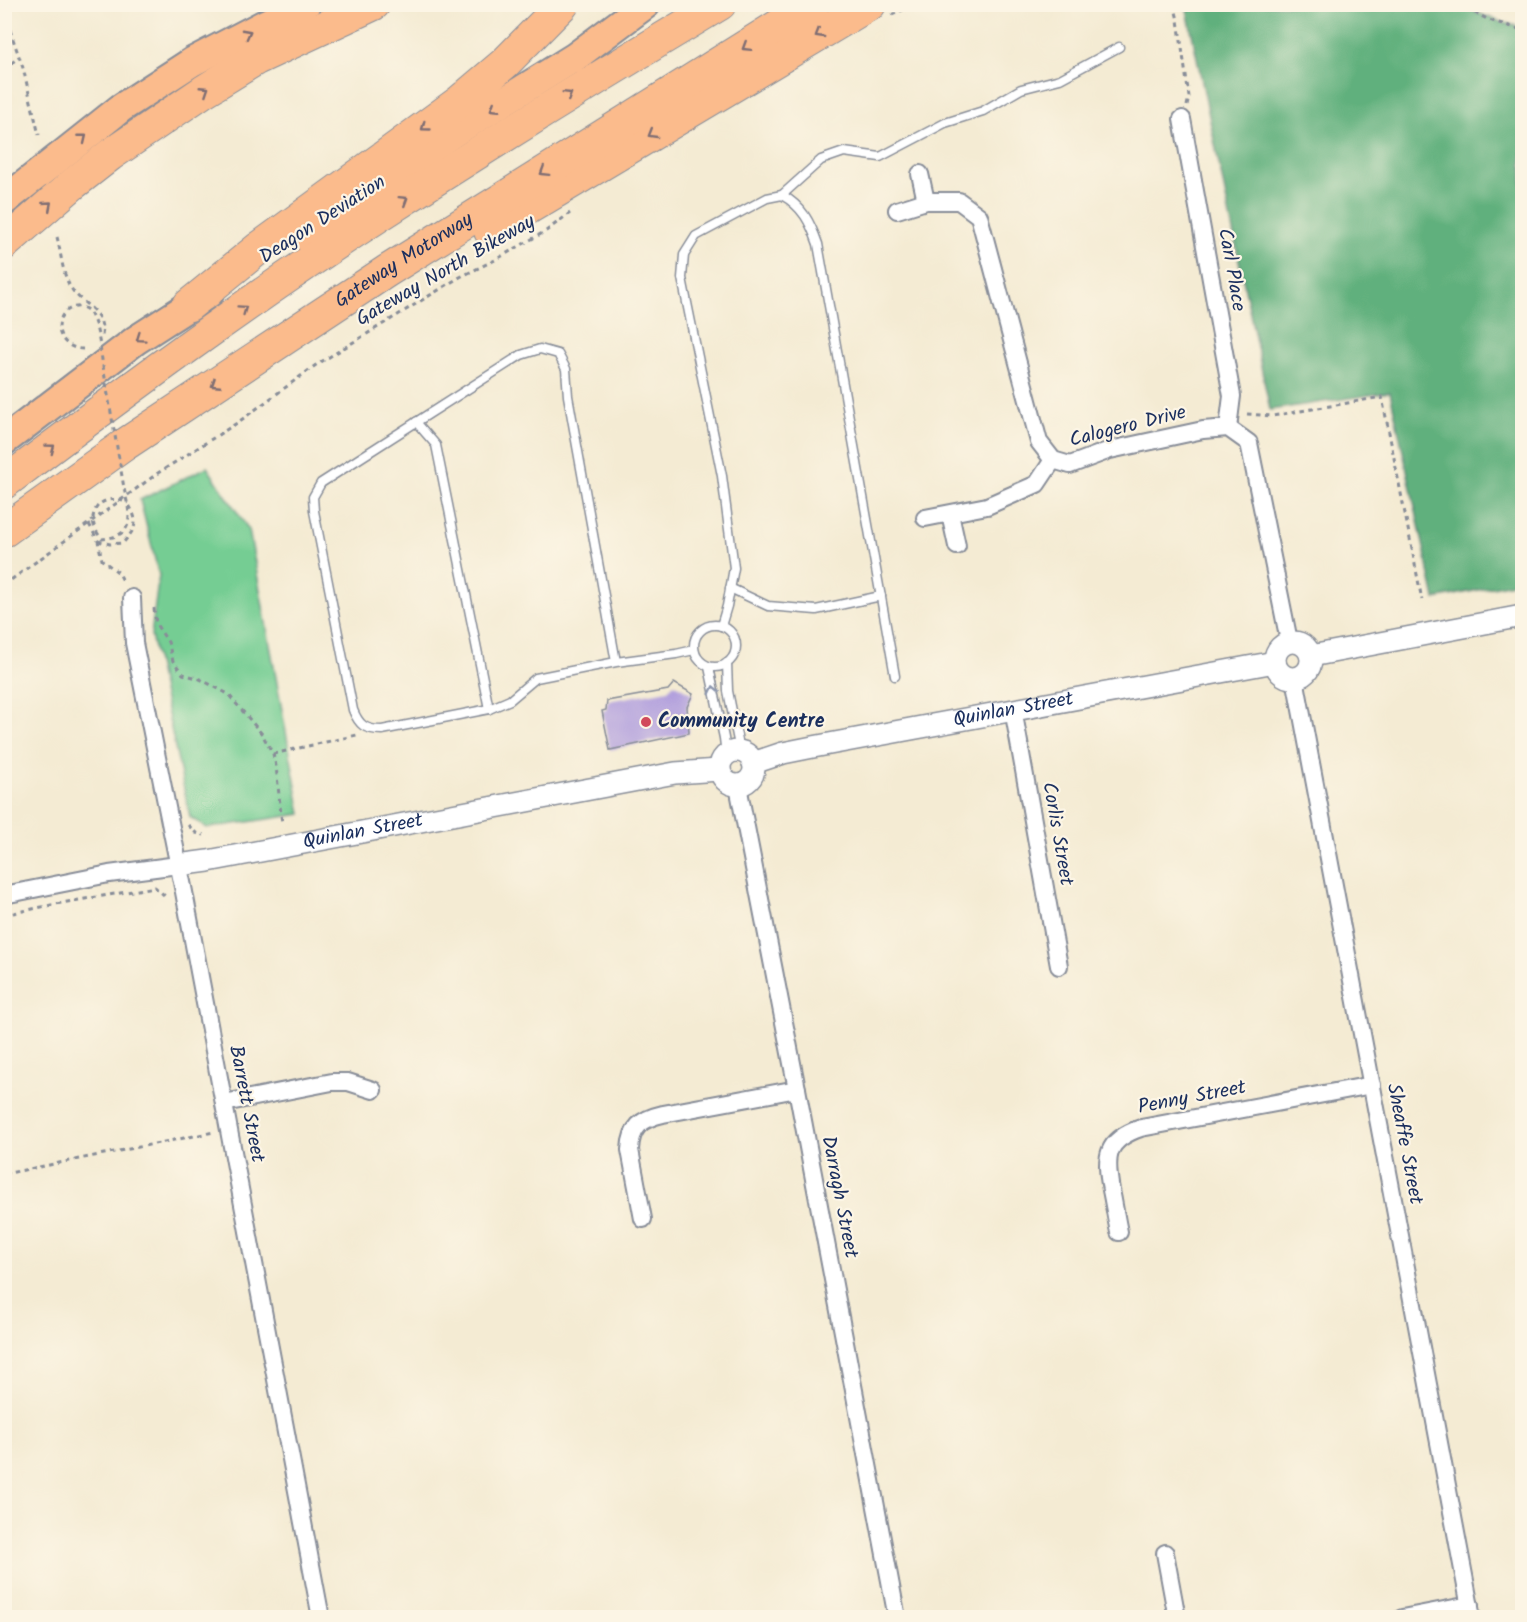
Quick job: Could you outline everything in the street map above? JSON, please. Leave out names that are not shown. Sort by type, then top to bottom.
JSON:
[{"type":"highway","points":[[4,201],[121,108],[192,62],[306,4]]},
{"type":"highway","points":[[4,244],[110,155],[204,91],[256,59],[374,4]]},
{"type":"highway","points":[[189,305],[259,248],[459,102],[505,63],[563,4]]},
{"type":"highway","name":"Deagon Deviation","points":[[4,441],[136,340],[267,258],[453,133],[575,57],[646,4]]},
{"type":"highway","points":[[4,483],[124,393],[376,218],[586,84],[720,4]]},
{"type":"highway","name":"Gateway Motorway","points":[[4,531],[124,445],[387,271],[813,4]]},
{"type":"highway","points":[[387,271],[440,261],[879,11]]},
{"type":"street","name":"Carl Place","points":[[1182,119],[1232,396],[1229,421]]},
{"type":"street","points":[[920,174],[926,201]]},
{"type":"street","name":"Calogero Drive","points":[[897,210],[926,201],[959,201],[979,216],[1040,442],[1053,460],[1070,465],[1110,450],[1203,430],[1229,421]]},
{"type":"street","points":[[1229,421],[1249,443],[1289,641]]},
{"type":"street","points":[[925,518],[987,506],[1036,484],[1053,460]]},
{"type":"street","points":[[950,514],[957,546]]},
{"type":"street","name":"Barrett Street","points":[[132,598],[134,643],[321,1617]]},
{"type":"street","points":[[1311,656],[1522,616]]},
{"type":"street","points":[[1289,641],[1300,642],[1309,650],[1311,656],[1306,673],[1295,678],[1289,678],[1279,672],[1275,662],[1279,647],[1289,641]]},
{"type":"street","name":"Quinlan Street","points":[[4,895],[109,874],[208,861],[696,770],[735,759],[783,753],[1275,662]]},
{"type":"street","name":"Sheaffe Street","points":[[1295,678],[1471,1611]]},
{"type":"street","name":"Corlis Street","points":[[1013,709],[1059,966]]},
{"type":"street","points":[[735,759],[721,775],[728,783],[738,786]]},
{"type":"street","name":"Darragh Street","points":[[738,786],[897,1617]]},
{"type":"street","points":[[224,1103],[332,1082],[348,1082],[373,1090]]},
{"type":"street","name":"Penny Street","points":[[1119,1232],[1107,1162],[1114,1143],[1126,1133],[1152,1126],[1372,1085]]},
{"type":"street","points":[[643,1219],[630,1150],[631,1140],[641,1123],[649,1117],[797,1089]]},
{"type":"street","points":[[1165,1553],[1177,1617]]},
{"type":"street","points":[[1402,1617],[1471,1611]]},
{"type":"lane","points":[[721,626],[728,606],[734,568],[723,487],[682,278],[684,255],[696,236],[766,198],[782,195],[821,160],[844,152],[880,157],[945,123],[983,111],[1020,89],[1060,79],[1119,46]]},
{"type":"lane","points":[[782,195],[794,202],[811,223],[818,244],[895,676]]},
{"type":"lane","points":[[616,663],[568,396],[566,369],[558,354],[540,349],[521,355],[321,483],[314,497],[314,511],[353,710],[357,720],[365,727],[382,730],[489,709],[510,700],[536,678],[694,650]]},
{"type":"lane","points":[[416,422],[436,445],[489,709]]},
{"type":"lane","points":[[730,588],[768,606],[816,610],[881,596]]},
{"type":"lane","points":[[714,625],[721,626],[731,633],[736,646],[735,652],[727,663],[715,668],[699,660],[694,650],[696,636],[700,630],[714,625]]},
{"type":"lane","points":[[727,663],[735,759]]},
{"type":"lane","points":[[709,667],[724,738],[735,759]]},
{"type":"path","points":[[879,11],[915,4]]},
{"type":"path","points":[[1174,4],[1190,97],[1182,119]]},
{"type":"path","points":[[1458,4],[1489,20],[1522,30]]},
{"type":"path","points":[[4,13],[19,57],[39,135]]},
{"type":"path","points":[[4,69],[19,57]]},
{"type":"path","name":"Gateway North Bikeway","points":[[4,585],[158,472],[237,423],[315,365],[460,277],[495,261],[546,231],[573,211]]},
{"type":"path","points":[[57,237],[65,276],[71,288],[96,312],[100,320],[102,337],[98,343]]},
{"type":"path","points":[[90,347],[76,350],[70,347],[60,333],[61,317],[66,311],[81,306],[88,310],[97,333],[121,467],[124,490],[126,499],[127,507],[129,516],[128,526],[122,534],[111,538],[102,539],[93,525],[92,515],[99,505],[108,499],[121,499],[128,503],[135,514],[133,532],[123,543],[110,544],[98,540]]},
{"type":"path","points":[[1229,421],[1382,397],[1422,600]]},
{"type":"path","points":[[88,524],[98,540],[102,560],[119,573],[132,598]]},
{"type":"path","points":[[154,608],[156,624],[168,642],[172,661],[183,674],[200,679],[228,694],[262,734],[273,754],[276,766],[282,824]]},
{"type":"path","points":[[273,754],[357,735],[365,727]]},
{"type":"path","points":[[185,822],[196,833],[204,835]]},
{"type":"path","points":[[4,915],[154,887],[165,896],[172,894]]},
{"type":"path","points":[[4,1174],[229,1129]]},
{"type":"green space","points":[[1186,5],[1458,5],[1501,22],[1522,27],[1522,581],[1435,599],[1390,392],[1270,410]]},
{"type":"green space","points":[[207,467],[249,530],[301,814],[207,828],[190,817],[151,635],[159,575],[140,500]]},
{"type":"building","name":"Community Centre","points":[[674,683],[693,694],[687,707],[689,733],[610,750],[602,711],[606,710],[607,701],[668,690]]},
{"type":"place","name":"Community Centre","points":[[646,722]]}]
